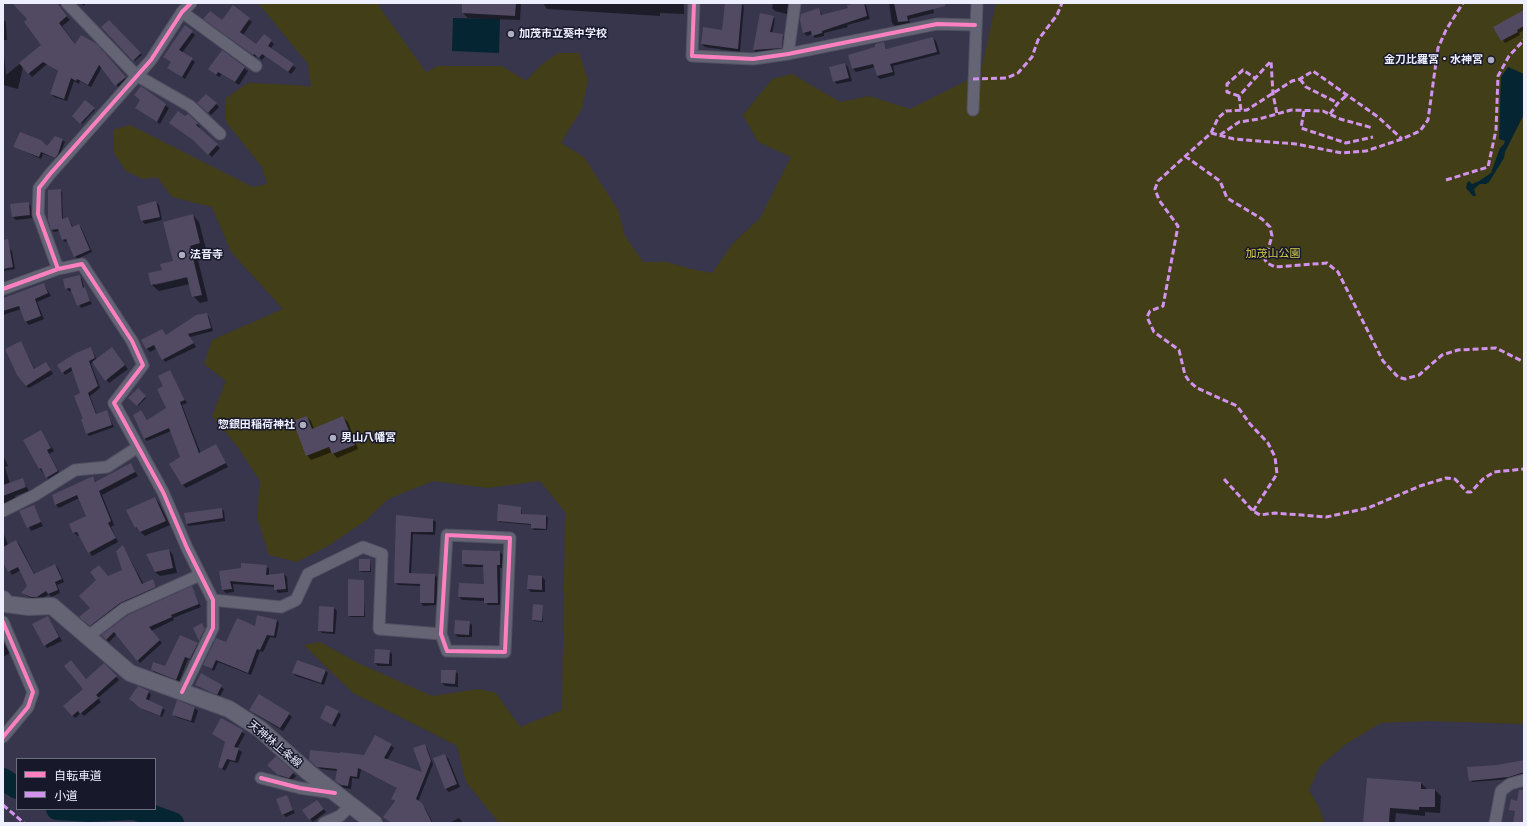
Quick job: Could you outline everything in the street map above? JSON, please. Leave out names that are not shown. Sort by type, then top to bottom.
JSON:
[{"type":"main road","name":"天神林上条線","points":[[4,611],[29,607],[52,606],[130,673],[229,709],[260,729],[308,772],[374,823]]},
{"type":"street","points":[[67,3],[136,75],[190,106],[220,134]]},
{"type":"street","points":[[58,269],[38,214],[39,188],[136,75],[151,60],[182,12],[191,3]]},
{"type":"street","points":[[694,3],[692,56],[754,59],[788,54],[937,24],[975,25]]},
{"type":"street","points":[[788,54],[795,3]]},
{"type":"street","points":[[973,110],[977,3]]},
{"type":"street","points":[[182,12],[256,66]]},
{"type":"street","points":[[3,289],[58,269],[82,264],[132,341],[143,365],[114,403],[163,492],[200,575],[213,600],[213,628],[182,692]]},
{"type":"street","points":[[3,511],[35,495],[75,470],[107,467],[138,447]]},
{"type":"street","points":[[447,535],[510,538],[505,652],[447,651],[440,634],[447,535]]},
{"type":"street","points":[[213,600],[281,607],[296,600],[308,574],[363,547],[382,554],[379,629],[440,634]]},
{"type":"street","points":[[87,637],[124,609],[150,596],[200,575]]},
{"type":"street","points":[[4,611],[33,692],[28,707],[4,733]]},
{"type":"street","points":[[261,778],[300,788],[335,793]]},
{"type":"street","points":[[1495,823],[1501,791],[1510,784],[1524,780]]},
{"type":"street","points":[[324,823],[340,816],[351,805]]},
{"type":"green space","name":"加茂山公園","points":[[258,3],[386,3],[378,5],[426,72],[438,66],[502,66],[526,81],[541,65],[558,53],[579,53],[588,80],[582,108],[561,143],[584,157],[618,210],[625,236],[643,262],[667,262],[712,273],[733,243],[760,218],[791,157],[758,142],[743,115],[772,79],[792,74],[840,102],[869,96],[910,109],[980,74],[996,3],[1524,3],[1524,724],[1426,721],[1381,723],[1346,744],[1320,766],[1309,790],[1320,809],[1324,823],[499,823],[466,782],[457,746],[353,693],[304,645],[320,642],[358,663],[432,696],[479,689],[496,693],[520,727],[562,710],[565,512],[540,481],[488,488],[433,481],[388,499],[365,521],[328,546],[297,562],[269,555],[257,517],[260,481],[237,446],[212,416],[226,381],[204,364],[212,340],[283,309],[231,252],[212,207],[172,197],[157,177],[143,179],[126,171],[114,153],[113,130],[130,125],[253,187],[267,184],[262,167],[226,122],[226,98],[248,83],[311,87],[308,64]]},
{"type":"water","points":[[453,18],[500,19],[499,53],[452,51]]},
{"type":"water","points":[[1508,67],[1524,74],[1524,114],[1505,152],[1504,158],[1489,182],[1486,184],[1480,184],[1474,189],[1476,196],[1473,196],[1466,188],[1467,183],[1469,181],[1472,184],[1491,173],[1500,148],[1505,141],[1499,139],[1501,77]]},
{"type":"building","points":[[12,3],[57,3],[67,16],[59,23],[75,44],[81,35],[97,44],[126,77],[115,86],[99,65],[88,85],[77,79],[76,81],[71,78],[64,99],[50,94],[58,71],[43,62],[28,74],[19,63],[41,45],[24,22],[27,19]]},
{"type":"building","points":[[462,3],[516,3],[515,16],[462,13]]},
{"type":"building","points":[[725,3],[742,3],[738,49],[701,44],[703,27],[722,30]]},
{"type":"building","points":[[864,3],[867,16],[822,31],[822,33],[812,36],[811,31],[803,33],[800,20],[801,14],[819,8],[821,15],[848,8],[847,5]]},
{"type":"building","points":[[894,3],[945,3],[945,6],[907,16],[908,21],[898,22]]},
{"type":"building","points":[[233,5],[250,18],[240,32],[256,44],[264,34],[272,40],[268,46],[294,64],[288,72],[262,54],[259,58],[254,54],[253,55],[203,19],[210,11],[222,20]]},
{"type":"building","points":[[1524,10],[1524,26],[1517,30],[1518,32],[1501,41],[1493,27]]},
{"type":"building","points":[[760,13],[774,16],[770,32],[783,34],[782,48],[753,50]]},
{"type":"building","points":[[109,20],[141,53],[133,61],[101,27]]},
{"type":"building","points":[[185,25],[193,31],[179,50],[193,58],[182,77],[167,68],[171,62],[163,57]]},
{"type":"building","points":[[933,37],[937,52],[890,64],[893,72],[877,76],[873,64],[852,69],[848,55],[875,47],[875,44],[884,42],[886,49]]},
{"type":"building","points":[[222,50],[245,67],[235,82],[218,72],[216,75],[208,69]]},
{"type":"building","points":[[845,63],[849,78],[833,82],[829,67]]},
{"type":"building","points":[[141,86],[166,104],[157,122],[135,108],[140,100],[134,95]]},
{"type":"building","points":[[206,94],[217,103],[208,113],[197,103]]},
{"type":"building","points":[[85,100],[95,108],[80,124],[72,116]]},
{"type":"building","points":[[178,111],[185,116],[188,114],[198,123],[196,125],[218,144],[208,155],[194,141],[169,123]]},
{"type":"building","points":[[20,132],[41,140],[47,146],[55,136],[63,139],[58,154],[55,158],[41,152],[39,157],[13,147]]},
{"type":"building","points":[[61,189],[62,219],[68,217],[72,227],[79,224],[90,250],[74,257],[66,239],[62,240],[58,229],[51,230],[48,220],[48,190]]},
{"type":"building","points":[[156,201],[160,217],[141,221],[137,206]]},
{"type":"building","points":[[29,202],[30,215],[12,217],[10,204]]},
{"type":"building","name":"法音寺","points":[[193,214],[200,243],[190,246],[202,295],[192,297],[187,277],[151,285],[148,273],[162,270],[160,264],[173,261],[163,222]]},
{"type":"building","points":[[8,239],[13,267],[3,269],[3,240]]},
{"type":"building","points":[[80,275],[83,288],[85,287],[90,301],[77,306],[70,288],[65,289],[63,279]]},
{"type":"building","points":[[44,283],[48,293],[35,299],[41,316],[25,322],[19,306],[3,311],[3,298]]},
{"type":"building","points":[[207,313],[211,328],[188,334],[194,343],[162,360],[154,345],[146,349],[141,340],[162,329],[166,335],[196,315]]},
{"type":"building","points":[[21,341],[34,369],[46,362],[51,370],[26,386],[17,375],[5,349]]},
{"type":"building","points":[[91,347],[95,358],[89,361],[98,386],[88,393],[96,414],[107,410],[112,425],[86,434],[81,419],[83,419],[74,396],[80,393],[71,367],[62,373],[57,365],[76,353]]},
{"type":"building","points":[[112,347],[125,365],[105,381],[92,362]]},
{"type":"building","points":[[170,370],[185,400],[180,402],[199,453],[216,444],[226,463],[182,485],[169,464],[180,457],[169,428],[144,439],[133,415],[141,410],[147,420],[166,408],[157,389],[163,386],[158,376]]},
{"type":"building","points":[[138,388],[146,396],[137,406],[128,398]]},
{"type":"building","name":"男山八幡宮","points":[[307,416],[312,429],[343,416],[355,445],[332,454],[329,447],[306,456],[293,421]]},
{"type":"building","points":[[41,430],[51,448],[47,450],[58,471],[46,478],[41,468],[39,469],[23,440]]},
{"type":"building","points":[[131,463],[135,472],[99,491],[111,521],[108,523],[116,538],[88,553],[77,532],[73,533],[69,524],[86,516],[77,495],[55,505],[52,495],[93,476],[95,482]]},
{"type":"building","points":[[23,478],[26,487],[3,496],[3,485]]},
{"type":"building","points":[[155,497],[166,521],[140,532],[136,527],[135,528],[126,510]]},
{"type":"building","points":[[498,504],[521,507],[521,514],[546,515],[546,529],[531,528],[531,524],[497,521]]},
{"type":"building","points":[[34,505],[41,522],[27,528],[19,511]]},
{"type":"building","points":[[222,508],[223,518],[186,524],[184,513]]},
{"type":"building","points":[[396,515],[433,519],[433,532],[411,532],[409,573],[435,574],[434,603],[420,603],[420,584],[394,583]]},
{"type":"building","points":[[16,540],[34,574],[55,564],[62,579],[55,582],[58,590],[48,594],[46,591],[37,597],[31,597],[21,593],[27,586],[18,567],[8,572],[3,562],[3,547]]},
{"type":"building","points":[[123,545],[142,584],[153,579],[156,587],[120,603],[90,626],[79,617],[90,608],[79,596],[96,580],[90,572],[99,565],[108,576],[122,570],[116,551]]},
{"type":"building","points":[[169,549],[173,568],[155,572],[146,554]]},
{"type":"building","points":[[462,550],[500,551],[500,565],[497,565],[498,603],[484,603],[484,598],[458,597],[459,583],[484,584],[483,565],[462,564]]},
{"type":"building","points":[[359,559],[370,559],[370,571],[359,571]]},
{"type":"building","points":[[241,563],[267,565],[266,575],[284,573],[286,589],[274,590],[274,585],[230,581],[232,589],[222,590],[219,571],[241,568]]},
{"type":"building","points":[[528,575],[542,576],[542,590],[527,589]]},
{"type":"building","points":[[348,579],[364,580],[364,616],[348,616]]},
{"type":"building","points":[[192,586],[199,604],[171,615],[172,617],[149,627],[160,640],[137,661],[114,632],[106,640],[101,635],[128,615]]},
{"type":"building","points":[[533,604],[543,605],[542,621],[532,620]]},
{"type":"building","points":[[319,606],[334,607],[333,632],[318,631]]},
{"type":"building","points":[[257,615],[277,620],[274,636],[267,635],[260,650],[257,649],[248,673],[216,660],[212,669],[203,665],[216,638],[226,642],[237,618],[255,626]]},
{"type":"building","points":[[48,616],[59,637],[44,646],[32,624]]},
{"type":"building","points":[[455,620],[470,621],[469,635],[454,634]]},
{"type":"building","points":[[202,623],[205,629],[199,641],[193,628]]},
{"type":"building","points":[[180,635],[198,643],[190,659],[185,657],[176,680],[151,670],[153,662],[165,666]]},
{"type":"building","points":[[375,649],[390,650],[389,664],[374,663]]},
{"type":"building","points":[[71,660],[86,679],[104,663],[117,676],[96,695],[99,698],[80,714],[78,711],[72,716],[63,706],[83,689],[64,666]]},
{"type":"building","points":[[297,660],[326,670],[321,683],[292,673]]},
{"type":"building","points":[[441,670],[456,670],[455,684],[441,683]]},
{"type":"building","points":[[201,673],[222,685],[217,695],[195,685]]},
{"type":"building","points":[[138,686],[149,691],[146,699],[163,707],[160,716],[140,708],[129,699]]},
{"type":"building","points":[[259,694],[290,713],[280,728],[249,710]]},
{"type":"building","points":[[177,700],[195,707],[191,721],[172,715]]},
{"type":"building","points":[[326,705],[339,711],[332,725],[320,718]]},
{"type":"building","points":[[221,718],[243,730],[234,747],[239,748],[235,761],[227,759],[222,769],[218,767],[225,742],[212,734]]},
{"type":"building","points":[[375,735],[392,744],[384,758],[422,772],[413,748],[425,744],[431,761],[416,799],[422,803],[432,823],[392,823],[383,817],[395,801],[391,799],[397,788],[358,768],[357,777],[350,776],[348,786],[341,785],[335,781],[337,769],[317,767],[309,760],[310,750],[364,755]]},
{"type":"building","points":[[445,754],[457,784],[445,789],[433,758]]},
{"type":"building","points":[[276,756],[294,772],[289,778],[278,775],[267,765]]},
{"type":"building","points":[[1524,760],[1524,772],[1509,777],[1469,781],[1467,767],[1497,765]]},
{"type":"building","points":[[1367,778],[1421,782],[1421,789],[1435,789],[1435,807],[1419,807],[1419,810],[1390,808],[1389,823],[1363,823]]},
{"type":"building","points":[[1519,790],[1524,790],[1524,823],[1513,823],[1515,811],[1509,810],[1511,799],[1517,801]]},
{"type":"building","points":[[287,795],[293,810],[282,815],[276,799]]},
{"type":"building","points":[[317,800],[324,809],[309,820],[302,810]]},
{"type":"waterway","points":[[3,779],[16,787]]},
{"type":"waterway","points":[[74,810],[112,810]]},
{"type":"waterway","points":[[137,810],[173,823]]},
{"type":"marked path","points":[[973,79],[1007,78],[1018,73],[1032,57],[1038,40],[1057,15],[1062,3]]},
{"type":"marked path","points":[[1253,511],[1277,474],[1275,457],[1268,443],[1250,424],[1237,406],[1197,388],[1189,381],[1185,375],[1179,350],[1154,332],[1147,317],[1150,311],[1163,306],[1178,226],[1159,200],[1155,189],[1158,181],[1211,133],[1234,139],[1296,144],[1342,153],[1366,151],[1402,139],[1420,131],[1428,120],[1438,48],[1446,30],[1463,3]]},
{"type":"marked path","points":[[1446,180],[1488,167],[1496,130],[1498,76],[1509,56],[1524,40]]},
{"type":"marked path","points":[[1241,110],[1239,96],[1271,61],[1273,94],[1277,114]]},
{"type":"marked path","points":[[1239,96],[1227,92],[1227,84],[1243,70],[1255,78]]},
{"type":"marked path","points":[[1211,133],[1218,118],[1226,111],[1247,110],[1292,81],[1300,79],[1313,71],[1378,117],[1402,139]]},
{"type":"marked path","points":[[1300,79],[1306,87],[1338,103]]},
{"type":"marked path","points":[[1330,114],[1338,103],[1347,95]]},
{"type":"marked path","points":[[1220,135],[1239,122],[1259,119],[1291,110],[1323,111],[1340,119],[1373,128]]},
{"type":"marked path","points":[[1304,111],[1301,128],[1346,143],[1373,137]]},
{"type":"marked path","points":[[1185,156],[1220,181],[1227,198],[1262,219],[1270,227],[1272,236],[1265,260],[1267,263],[1275,267],[1327,263],[1338,272],[1383,361],[1398,377],[1405,379],[1419,375],[1442,355],[1458,350],[1496,348],[1524,362]]},
{"type":"marked path","points":[[1224,479],[1253,511],[1260,515],[1275,513],[1326,517],[1368,508],[1420,486],[1446,478],[1455,479],[1467,492],[1471,492],[1483,479],[1494,472],[1524,469]]},
{"type":"marked path","points":[[3,805],[24,823]]},
{"type":"cycle path","points":[[58,269],[38,214],[39,188],[151,60],[182,12],[191,3]]},
{"type":"cycle path","points":[[694,3],[692,56],[753,59],[788,54],[937,24],[975,25]]},
{"type":"cycle path","points":[[3,289],[58,269],[82,264],[132,341],[143,365],[114,403],[163,492],[187,548],[213,600],[213,628],[182,692]]},
{"type":"cycle path","points":[[447,535],[510,538],[505,652],[447,651],[441,634],[447,535]]},
{"type":"cycle path","points":[[3,622],[33,692],[28,707],[3,737]]},
{"type":"cycle path","points":[[261,778],[300,788],[335,793]]},
{"type":"place","name":"加茂市立葵中学校","points":[[511,34]]},
{"type":"place","name":"金刀比羅宮・水神宮","points":[[1491,60]]},
{"type":"place","name":"法音寺","points":[[182,255]]},
{"type":"place","name":"惣銀田稲荷神社","points":[[303,425]]},
{"type":"place","name":"男山八幡宮","points":[[333,438]]}]
